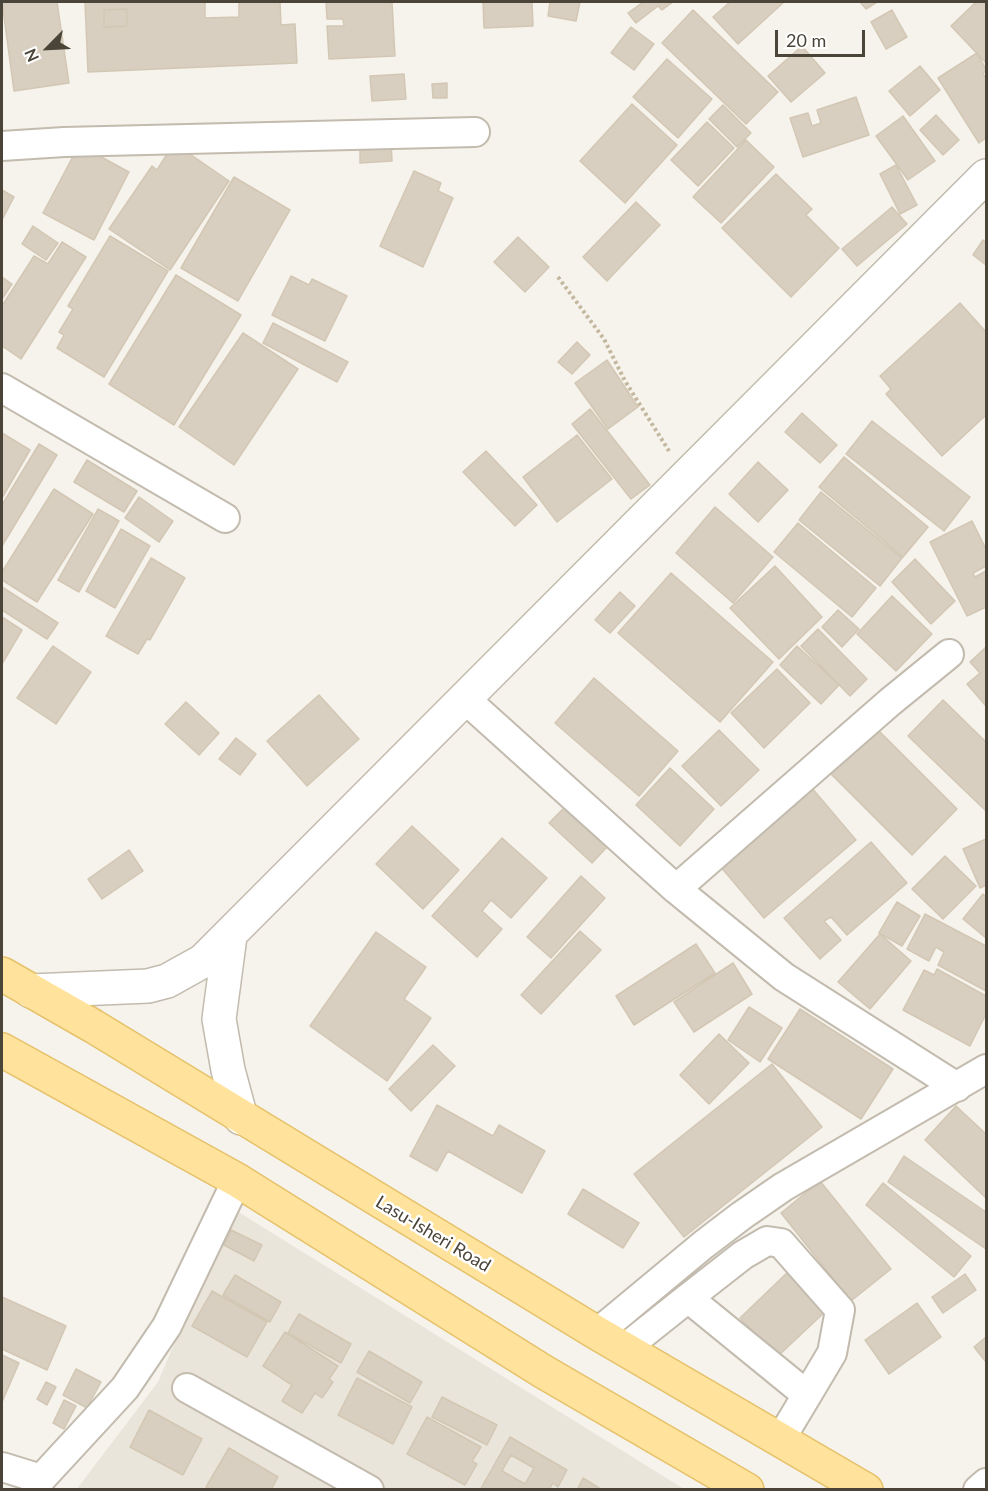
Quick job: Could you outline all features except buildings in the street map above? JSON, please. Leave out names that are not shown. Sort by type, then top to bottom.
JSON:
[{"type":"main road","name":"Lasu-Isheri Road","points":[[2,974],[93,1026],[611,1341],[866,1490]]},
{"type":"main road","points":[[2,1050],[237,1180],[544,1372],[747,1490]]},
{"type":"street","points":[[2,146],[64,142],[475,132]]},
{"type":"street","points":[[31,991],[147,986],[166,981],[203,961],[987,176]]},
{"type":"street","points":[[2,388],[225,518]]},
{"type":"street","points":[[676,889],[890,702],[949,654]]},
{"type":"street","points":[[464,698],[676,889],[784,977],[957,1087]]},
{"type":"street","points":[[230,936],[219,1019],[228,1070],[241,1118]]},
{"type":"street","points":[[611,1341],[741,1216],[783,1187],[987,1069]]},
{"type":"street","points":[[2,1467],[38,1484],[125,1388],[162,1334],[237,1180]]},
{"type":"street","points":[[611,1341],[688,1298],[743,1255],[767,1241],[781,1243],[840,1310],[832,1353],[780,1440]]},
{"type":"street","points":[[688,1298],[807,1395]]},
{"type":"street","points":[[187,1388],[369,1490]]},
{"type":"street","points":[[978,1490],[987,1483]]},
{"type":"path","points":[[558,277],[604,339],[625,381],[686,477]]},
{"type":"shaded area","points":[[232,1208],[684,1489],[76,1490],[158,1382]]}]
